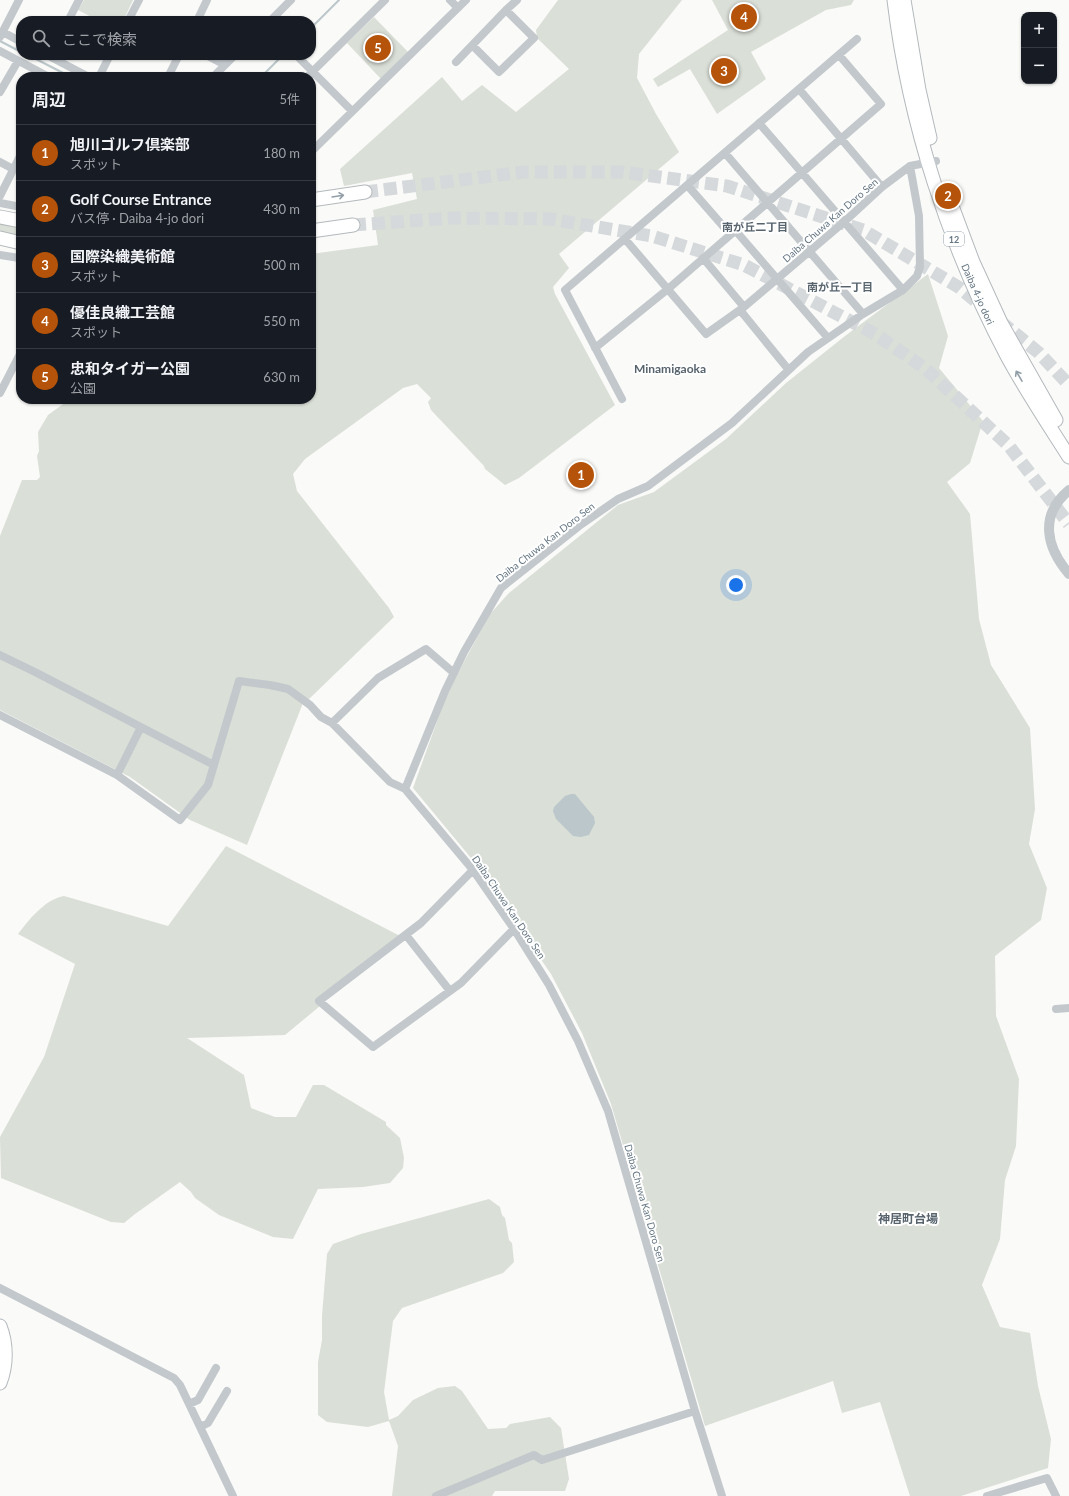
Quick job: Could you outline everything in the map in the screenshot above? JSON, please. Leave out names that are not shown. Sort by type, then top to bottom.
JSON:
[{"type":"main road","name":"Daiba 4-jo dori","points":[[894,0],[910,94],[932,162],[951,232],[986,314],[1008,357],[1069,457]]},
{"type":"main road","name":"Daiba 4-jo dori","points":[[904,0],[918,90],[932,162],[973,262],[1001,323],[1022,363],[1069,442]]},
{"type":"main road","points":[[316,199],[366,192]]},
{"type":"main road","points":[[0,217],[16,221]]},
{"type":"main road","points":[[316,231],[353,225]]},
{"type":"main road","points":[[0,238],[16,242]]},
{"type":"main road","points":[[0,1326],[4,1339],[6,1356],[0,1383]]},
{"type":"street","points":[[16,40],[1,34],[19,0]]},
{"type":"street","points":[[71,16],[79,0]]},
{"type":"street","points":[[131,16],[139,0]]},
{"type":"street","points":[[199,16],[207,0]]},
{"type":"street","points":[[275,16],[291,0]]},
{"type":"street","points":[[312,72],[385,0]]},
{"type":"street","points":[[450,0],[458,8]]},
{"type":"street","points":[[316,147],[466,0]]},
{"type":"street","points":[[456,62],[517,0]]},
{"type":"street","points":[[473,46],[499,72],[534,38],[506,10]]},
{"type":"street","points":[[622,399],[565,290],[688,186],[857,39]]},
{"type":"street","points":[[0,51],[16,60]]},
{"type":"street","points":[[595,348],[668,289],[881,104],[839,55]]},
{"type":"street","points":[[57,60],[79,72]]},
{"type":"street","points":[[102,72],[108,60]]},
{"type":"street","points":[[170,72],[176,60]]},
{"type":"street","points":[[216,60],[225,65]]},
{"type":"street","points":[[218,72],[230,60]]},
{"type":"street","points":[[300,60],[309,72]]},
{"type":"street","points":[[0,92],[18,61],[39,72]]},
{"type":"street","points":[[316,79],[352,111]]},
{"type":"street","points":[[799,89],[882,187]]},
{"type":"street","points":[[759,123],[902,290]]},
{"type":"street","points":[[725,153],[863,314]]},
{"type":"street","points":[[0,162],[14,169]]},
{"type":"street","name":"Daiba Chuwa Kan Doro Sen","points":[[668,289],[706,334],[742,309],[844,222],[882,187],[910,166],[932,162]]},
{"type":"street","points":[[0,196],[16,165]]},
{"type":"street","name":"Daiba Chuwa Kan Doro Sen","points":[[722,1496],[695,1411],[608,1111],[578,1040],[549,985],[514,929],[473,870],[405,789],[445,691],[464,652],[501,588],[585,522],[618,499],[648,486],[732,423],[788,369],[808,352],[863,314],[902,290],[917,276],[920,267],[919,216],[910,166]]},
{"type":"street","points":[[688,186],[776,279],[828,338]]},
{"type":"street","points":[[0,203],[16,206]]},
{"type":"street","points":[[625,239],[668,289]]},
{"type":"street","points":[[0,255],[16,258]]},
{"type":"street","points":[[703,258],[788,369]]},
{"type":"street","points":[[0,393],[3,381],[16,360]]},
{"type":"street","points":[[1069,490],[1056,504],[1048,527],[1050,542],[1056,555],[1069,574]]},
{"type":"street","points":[[332,723],[378,678],[426,649],[454,673]]},
{"type":"street","points":[[0,655],[214,765]]},
{"type":"street","points":[[0,715],[117,775],[180,820],[208,785],[239,681],[270,685],[288,689],[310,705],[321,717],[332,723],[390,782],[405,789]]},
{"type":"street","points":[[117,775],[141,727]]},
{"type":"street","points":[[473,870],[421,923],[318,1001],[373,1047],[460,983],[514,929]]},
{"type":"street","points":[[406,935],[450,991]]},
{"type":"street","points":[[1056,1009],[1069,1008]]},
{"type":"street","points":[[0,1288],[174,1378],[180,1385],[233,1496]]},
{"type":"street","points":[[189,1404],[198,1400],[216,1368]]},
{"type":"street","points":[[200,1427],[208,1422],[227,1391]]},
{"type":"street","points":[[436,1496],[534,1456],[542,1460],[695,1411]]},
{"type":"street","points":[[988,1496],[1047,1478],[1056,1496]]},
{"type":"shaded area","points":[[84,0],[133,0],[125,16],[89,16],[78,10]]},
{"type":"shaded area","points":[[558,0],[682,0],[639,54],[637,78],[656,114],[679,152],[559,254],[569,268],[553,287],[555,294],[615,405],[519,478],[505,485],[485,469],[484,466],[431,410],[428,402],[431,398],[417,384],[403,388],[305,459],[293,474],[297,491],[389,608],[394,617],[309,699],[305,698],[247,845],[190,820],[130,777],[0,710],[0,536],[22,480],[37,480],[40,477],[37,456],[39,451],[38,432],[48,415],[63,404],[316,404],[316,253],[378,245],[373,210],[417,199],[412,173],[344,186],[340,169],[442,77],[462,101],[482,85],[516,112],[569,69],[537,38],[536,30]]},
{"type":"shaded area","points":[[712,0],[854,0],[851,5],[826,10],[751,52],[766,79],[717,114],[690,69],[658,87],[653,79],[728,30]]},
{"type":"shaded area","points":[[374,17],[408,52],[381,79],[347,43]]},
{"type":"shaded area","points":[[0,223],[16,226],[16,237],[0,234]]},
{"type":"shaded area","points":[[928,274],[948,336],[939,368],[983,421],[970,463],[947,482],[970,514],[979,619],[991,665],[1030,728],[1035,809],[1029,844],[1047,888],[1041,920],[995,956],[996,1016],[1019,1079],[1016,1146],[1005,1180],[1000,1239],[982,1285],[1000,1327],[1030,1333],[1038,1386],[1051,1439],[1048,1468],[961,1496],[910,1496],[880,1402],[842,1413],[833,1381],[705,1426],[611,1104],[582,1033],[551,974],[471,858],[413,788],[448,691],[490,614],[509,593],[618,505],[654,492],[726,439],[786,383],[845,336]]},
{"type":"shaded area","points":[[575,794],[594,817],[595,823],[589,835],[581,837],[573,836],[556,819],[553,811],[554,807],[565,796]]},
{"type":"shaded area","points":[[226,846],[402,937],[337,986],[320,1006],[285,1035],[187,1038],[244,1075],[251,1108],[275,1117],[296,1117],[313,1085],[324,1085],[386,1122],[386,1125],[400,1138],[404,1158],[403,1168],[390,1183],[363,1187],[318,1189],[293,1239],[273,1237],[219,1215],[195,1198],[180,1182],[124,1223],[111,1222],[1,1178],[0,1137],[44,1057],[75,964],[18,934],[32,917],[50,901],[64,896],[168,926]]},
{"type":"shaded area","points":[[489,1199],[500,1207],[502,1215],[505,1218],[509,1240],[512,1243],[514,1262],[503,1273],[402,1308],[393,1321],[384,1392],[389,1420],[398,1416],[413,1400],[438,1388],[455,1386],[462,1391],[488,1429],[506,1428],[510,1424],[550,1417],[561,1428],[569,1479],[565,1491],[495,1491],[492,1496],[392,1496],[398,1446],[389,1421],[368,1427],[327,1422],[318,1415],[318,1362],[322,1340],[322,1316],[327,1254],[333,1244],[361,1234]]},
{"type":"waterway","points":[[316,23],[339,0]]},
{"type":"waterway","points":[[0,41],[16,49]]},
{"type":"waterway","points":[[38,60],[61,72]]},
{"type":"waterway","points":[[266,72],[278,60]]},
{"type":"tunnel","points":[[365,192],[524,172],[622,172],[727,186],[863,230],[960,288],[985,309]]},
{"type":"tunnel","points":[[353,225],[452,218],[550,219],[652,236],[744,265],[875,334],[926,369],[1009,446],[1069,524]]},
{"type":"tunnel","points":[[1000,321],[1039,353],[1069,385]]},
{"type":"place","name":"優佳良織工芸館","points":[[744,17]]},
{"type":"place","name":"忠和タイガー公園","points":[[378,48]]},
{"type":"place","name":"国際染織美術館","points":[[724,71]]},
{"type":"place","name":"Golf Course Entrance","points":[[948,196]]},
{"type":"place","name":"旭川ゴルフ倶楽部","points":[[581,475]]},
{"type":"district","name":"南が丘二丁目","points":[[755,226]]},
{"type":"district","name":"南が丘一丁目","points":[[840,286]]},
{"type":"district","name":"Minamigaoka","points":[[670,368]]},
{"type":"district","name":"神居町台場","points":[[908,1218]]}]
